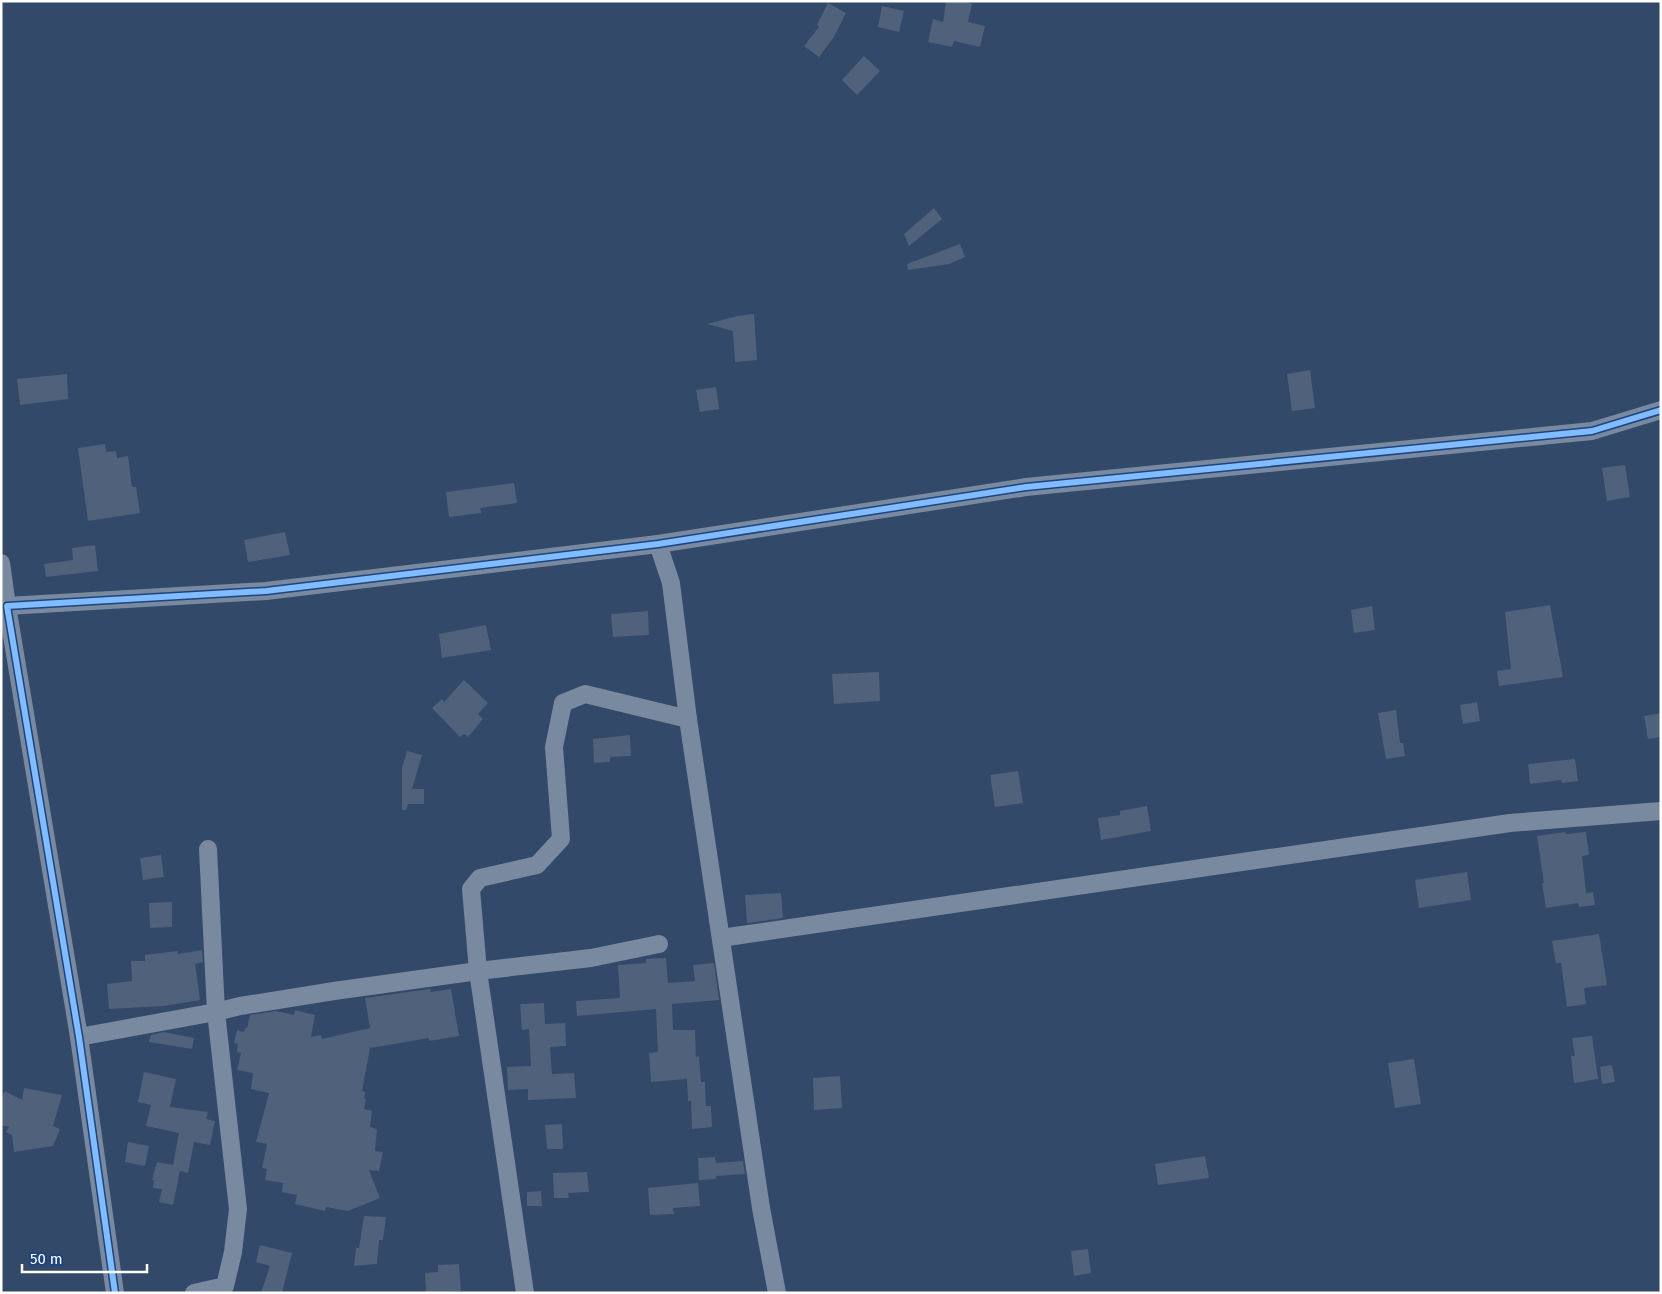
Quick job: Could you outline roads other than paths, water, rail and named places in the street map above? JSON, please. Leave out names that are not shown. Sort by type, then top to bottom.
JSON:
[{"type":"street","points":[[4,605],[266,591],[658,544],[1026,487],[1592,431],[1661,410]]},
{"type":"street","points":[[658,544],[671,584],[688,719],[761,1208],[777,1293]]},
{"type":"street","points":[[1,563],[4,605],[79,1038],[115,1293]]},
{"type":"street","points":[[525,1293],[478,971],[471,888],[480,878],[536,865],[561,839],[554,747],[563,703],[585,694],[688,719]]},
{"type":"street","points":[[721,938],[1510,823],[1661,811]]},
{"type":"street","points":[[194,1293],[225,1286],[233,1252],[238,1209],[216,1012],[208,848]]},
{"type":"street","points":[[79,1038],[249,1004],[478,971],[591,958],[659,944]]}]
